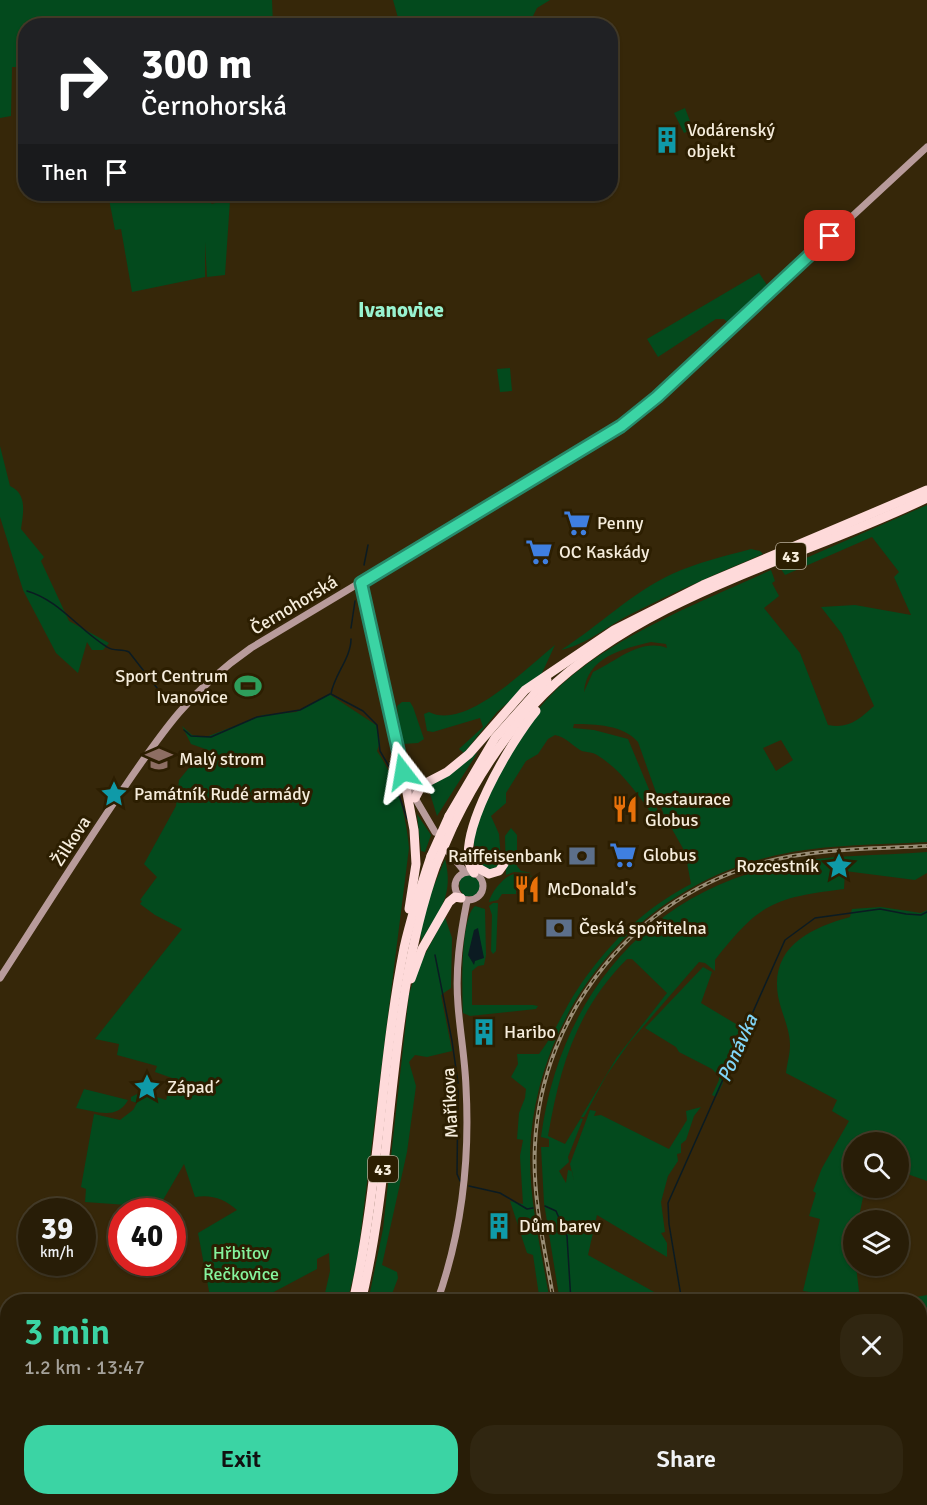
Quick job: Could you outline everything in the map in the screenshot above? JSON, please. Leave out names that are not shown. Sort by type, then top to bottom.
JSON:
[{"type":"highway","name":"43","points":[[354,1294],[371,1198],[389,1041],[405,945],[431,856],[482,758],[508,722],[550,678],[587,649],[667,601],[927,490]]},
{"type":"highway","name":"43","points":[[363,1294],[372,1245],[402,1004],[421,913],[451,820],[499,747],[528,711],[561,678],[599,649],[663,612],[927,498]]},
{"type":"highway","points":[[403,772],[412,784],[422,785],[447,772],[469,754],[525,690],[587,649]]},
{"type":"highway","points":[[466,873],[474,827],[488,789],[526,723],[561,678]]},
{"type":"highway","points":[[403,772],[411,813],[416,864],[405,945]]},
{"type":"highway","points":[[415,798],[422,785]]},
{"type":"highway","points":[[411,813],[415,808],[422,810]]},
{"type":"highway","points":[[474,827],[471,850],[477,866],[491,874],[499,871],[504,864]]},
{"type":"highway","points":[[402,1004],[422,949],[451,900],[464,899]]},
{"type":"street","name":"Černohorská","points":[[169,723],[189,699],[224,667],[621,426],[657,397],[927,147]]},
{"type":"street","points":[[361,583],[403,772],[435,832]]},
{"type":"street","name":"Žilkova","points":[[0,978],[169,723]]},
{"type":"street","points":[[466,873],[482,880],[482,894],[476,900],[464,899],[456,889],[466,873]]},
{"type":"street","name":"Maříkova","points":[[439,1294],[456,1238],[467,1160],[466,1085],[457,989],[464,899]]},
{"type":"green space","points":[[0,0],[272,0],[273,18],[18,18],[18,67],[12,67],[11,116],[0,118]]},
{"type":"green space","points":[[393,0],[550,0],[537,8],[532,18],[398,18]]},
{"type":"green space","points":[[685,108],[693,129],[684,133],[674,113]]},
{"type":"green space","points":[[109,201],[213,201],[211,204],[230,201],[225,275],[207,277],[205,242],[205,277],[132,292],[121,229],[115,230]]},
{"type":"green space","points":[[759,273],[769,288],[729,324],[724,319],[716,319],[658,357],[647,339]]},
{"type":"green space","points":[[510,368],[512,391],[500,392],[497,369]]},
{"type":"green space","points":[[0,446],[10,486],[20,494],[22,499],[21,529],[44,557],[41,561],[69,621],[109,643],[103,650],[92,650],[87,642],[78,673],[56,653],[23,590],[0,517]]},
{"type":"green space","points":[[927,505],[927,842],[845,846],[785,853],[718,874],[676,897],[638,926],[604,960],[577,999],[555,1041],[539,1087],[530,1156],[532,1198],[549,1294],[539,1294],[533,1255],[527,1253],[510,1201],[523,1204],[520,1156],[523,1140],[517,1139],[519,1113],[526,1089],[511,1077],[518,1064],[517,1054],[539,1054],[577,990],[613,943],[657,904],[691,884],[685,852],[664,815],[638,742],[632,736],[617,729],[582,724],[574,724],[573,728],[594,730],[628,739],[658,811],[652,814],[628,782],[605,761],[555,735],[548,739],[538,754],[526,761],[506,793],[506,803],[491,816],[499,834],[501,859],[494,872],[479,867],[475,857],[477,823],[490,791],[519,739],[535,714],[557,689],[612,647],[644,629],[771,570],[775,581],[772,583],[779,596],[764,608],[800,653],[828,725],[842,726],[864,715],[874,706],[842,634],[821,607],[855,605],[911,615],[894,577],[899,572],[872,537],[785,575],[781,569]],"holes":[[[651,642],[666,644],[667,648],[647,646],[628,652],[593,672],[584,692],[592,670],[608,656]],[[781,740],[793,760],[776,771],[763,748]]]},
{"type":"green space","points":[[751,549],[763,554],[663,598],[589,639],[561,650],[629,600],[672,574],[691,566]]},
{"type":"green space","points":[[555,645],[542,673],[497,712],[464,753],[459,749],[483,727],[480,718],[433,732],[427,731],[424,714],[429,712],[444,715],[460,713],[478,705],[513,681]]},
{"type":"green space","name":"Hřbitov Řečkovice","points":[[329,694],[376,725],[380,742],[377,751],[395,785],[406,823],[409,848],[357,1262],[349,1294],[325,1294],[330,1271],[329,1253],[317,1259],[317,1269],[270,1294],[209,1294],[198,1233],[237,1210],[218,1198],[195,1197],[184,1164],[164,1198],[108,1198],[108,1204],[96,1203],[96,1198],[85,1198],[86,1189],[81,1187],[94,1114],[120,1120],[133,1110],[137,1103],[131,1101],[131,1097],[141,1092],[166,1100],[172,1078],[155,1072],[157,1066],[117,1055],[119,1044],[95,1039],[182,929],[155,915],[140,904],[142,901],[140,900],[157,877],[144,864],[176,806],[179,780],[188,769],[211,751],[191,744],[182,726],[192,735],[206,737],[263,715],[296,712]]},
{"type":"green space","points":[[402,702],[410,702],[413,707],[424,739],[418,743],[402,744],[397,706]]},
{"type":"green space","points":[[478,752],[437,816],[428,787],[454,771]]},
{"type":"green space","points":[[417,814],[431,835],[425,852],[421,851]]},
{"type":"green space","points":[[511,828],[517,835],[517,866],[521,871],[532,873],[514,872],[506,875],[505,836]]},
{"type":"green space","points":[[927,852],[927,873],[915,880],[845,871],[844,889],[784,900],[757,915],[744,926],[715,960],[715,971],[705,963],[699,962],[629,1043],[606,1076],[584,1117],[581,1117],[617,1057],[667,993],[632,959],[627,959],[609,978],[583,1019],[558,1086],[548,1136],[565,1144],[581,1118],[583,1119],[568,1157],[569,1162],[559,1171],[566,1183],[568,1170],[572,1171],[570,1164],[590,1110],[596,1111],[594,1116],[601,1115],[669,1149],[687,1120],[686,1111],[701,1107],[694,1116],[686,1140],[681,1144],[681,1153],[677,1154],[678,1161],[668,1176],[661,1202],[665,1232],[661,1233],[667,1243],[667,1257],[597,1215],[588,1255],[658,1294],[559,1294],[544,1203],[541,1147],[549,1147],[549,1139],[541,1137],[551,1087],[567,1041],[589,999],[616,961],[650,928],[688,901],[732,879],[799,861]]},
{"type":"green space","points":[[445,859],[448,882],[444,902],[421,941],[425,910]]},
{"type":"green space","points":[[468,873],[480,881],[480,891],[475,896],[464,896],[460,890],[459,877]]},
{"type":"green space","points":[[514,874],[533,876],[522,878],[520,890],[516,890],[516,894],[502,894],[498,900],[489,902],[498,885]]},
{"type":"green space","points":[[498,903],[496,951],[493,954],[491,951],[492,915],[489,906]]},
{"type":"green space","points":[[475,906],[485,909],[486,955],[484,965],[472,971],[472,1005],[533,1005],[538,1006],[536,1009],[470,1016],[463,1013],[464,940],[470,913]]},
{"type":"green space","points":[[881,907],[921,913],[927,910],[927,1181],[909,1175],[909,1132],[843,1132],[843,1198],[863,1198],[860,1210],[843,1210],[843,1276],[857,1276],[859,1294],[822,1294],[803,1291],[820,1219],[809,1216],[816,1193],[813,1191],[822,1168],[849,1121],[832,1111],[837,1100],[786,1073],[790,1039],[778,996],[777,979],[780,965],[796,942],[821,927],[850,917],[852,909]]},
{"type":"green space","points":[[445,917],[452,938],[451,988],[441,995],[452,1051],[427,1057],[415,1055],[409,1062],[416,1086],[407,1152],[382,1265],[397,1272],[398,1278],[392,1294],[370,1294],[383,1229],[409,994],[418,967]]},
{"type":"green space","points":[[703,967],[712,972],[701,1003],[741,1027],[743,1031],[733,1046],[737,1052],[727,1075],[721,1072],[723,1083],[716,1097],[712,1095],[719,1076],[712,1069],[679,1052],[676,1047],[645,1028]]},
{"type":"green space","points":[[84,1089],[128,1100],[118,1111],[112,1113],[76,1108]]},
{"type":"water","points":[[478,928],[484,958],[475,961],[474,965],[468,955],[474,930]]},
{"type":"waterway","points":[[364,565],[368,545]]},
{"type":"waterway","points":[[27,591],[49,601],[107,647],[129,652],[168,702]]},
{"type":"waterway","points":[[351,628],[355,601]]},
{"type":"waterway","points":[[351,639],[348,653],[331,694],[363,711],[377,725],[380,751],[390,768],[407,819]]},
{"type":"waterway","points":[[184,730],[191,736],[211,737],[257,717],[300,710],[330,694]]},
{"type":"waterway","name":"Ponávka","points":[[681,1294],[669,1224],[668,1203],[785,940],[815,918],[880,909],[921,915],[927,912]]},
{"type":"waterway","points":[[435,955],[458,1083]]},
{"type":"waterway","points":[[458,1090],[457,1174],[460,1181]]},
{"type":"waterway","points":[[469,1186],[500,1193],[527,1209],[533,1208]]},
{"type":"waterway","points":[[545,1206],[556,1211],[567,1236],[571,1294]]},
{"type":"railway","points":[[553,1294],[535,1185],[535,1145],[541,1096],[555,1049],[577,1006],[604,966],[638,931],[676,901],[719,878],[785,857],[846,850],[927,846]]},
{"type":"place","name":"Vodárenský objekt","points":[[667,140]]},
{"type":"place","name":"Penny","points":[[577,523]]},
{"type":"place","name":"OC Kaskády","points":[[539,552]]},
{"type":"place","name":"Sport Centrum Ivanovice","points":[[248,686]]},
{"type":"place","name":"Malý strom","points":[[159,759]]},
{"type":"place","name":"Památník Rudé armády","points":[[114,794]]},
{"type":"place","name":"Restaurace Globus","points":[[625,809]]},
{"type":"place","name":"Globus","points":[[623,855]]},
{"type":"place","name":"Raiffeisenbank","points":[[582,856]]},
{"type":"place","name":"Rozcestník","points":[[839,866]]},
{"type":"place","name":"McDonald's","points":[[527,889]]},
{"type":"place","name":"Česká spořitelna","points":[[559,928]]},
{"type":"place","name":"Haribo","points":[[484,1032]]},
{"type":"place","name":"Západ´","points":[[147,1087]]},
{"type":"place","name":"Dům barev","points":[[499,1226]]},
{"type":"district","name":"Ivanovice","points":[[401,310]]},
{"type":"route","points":[[403,772],[361,583],[573,456],[635,416],[830,236]]}]
